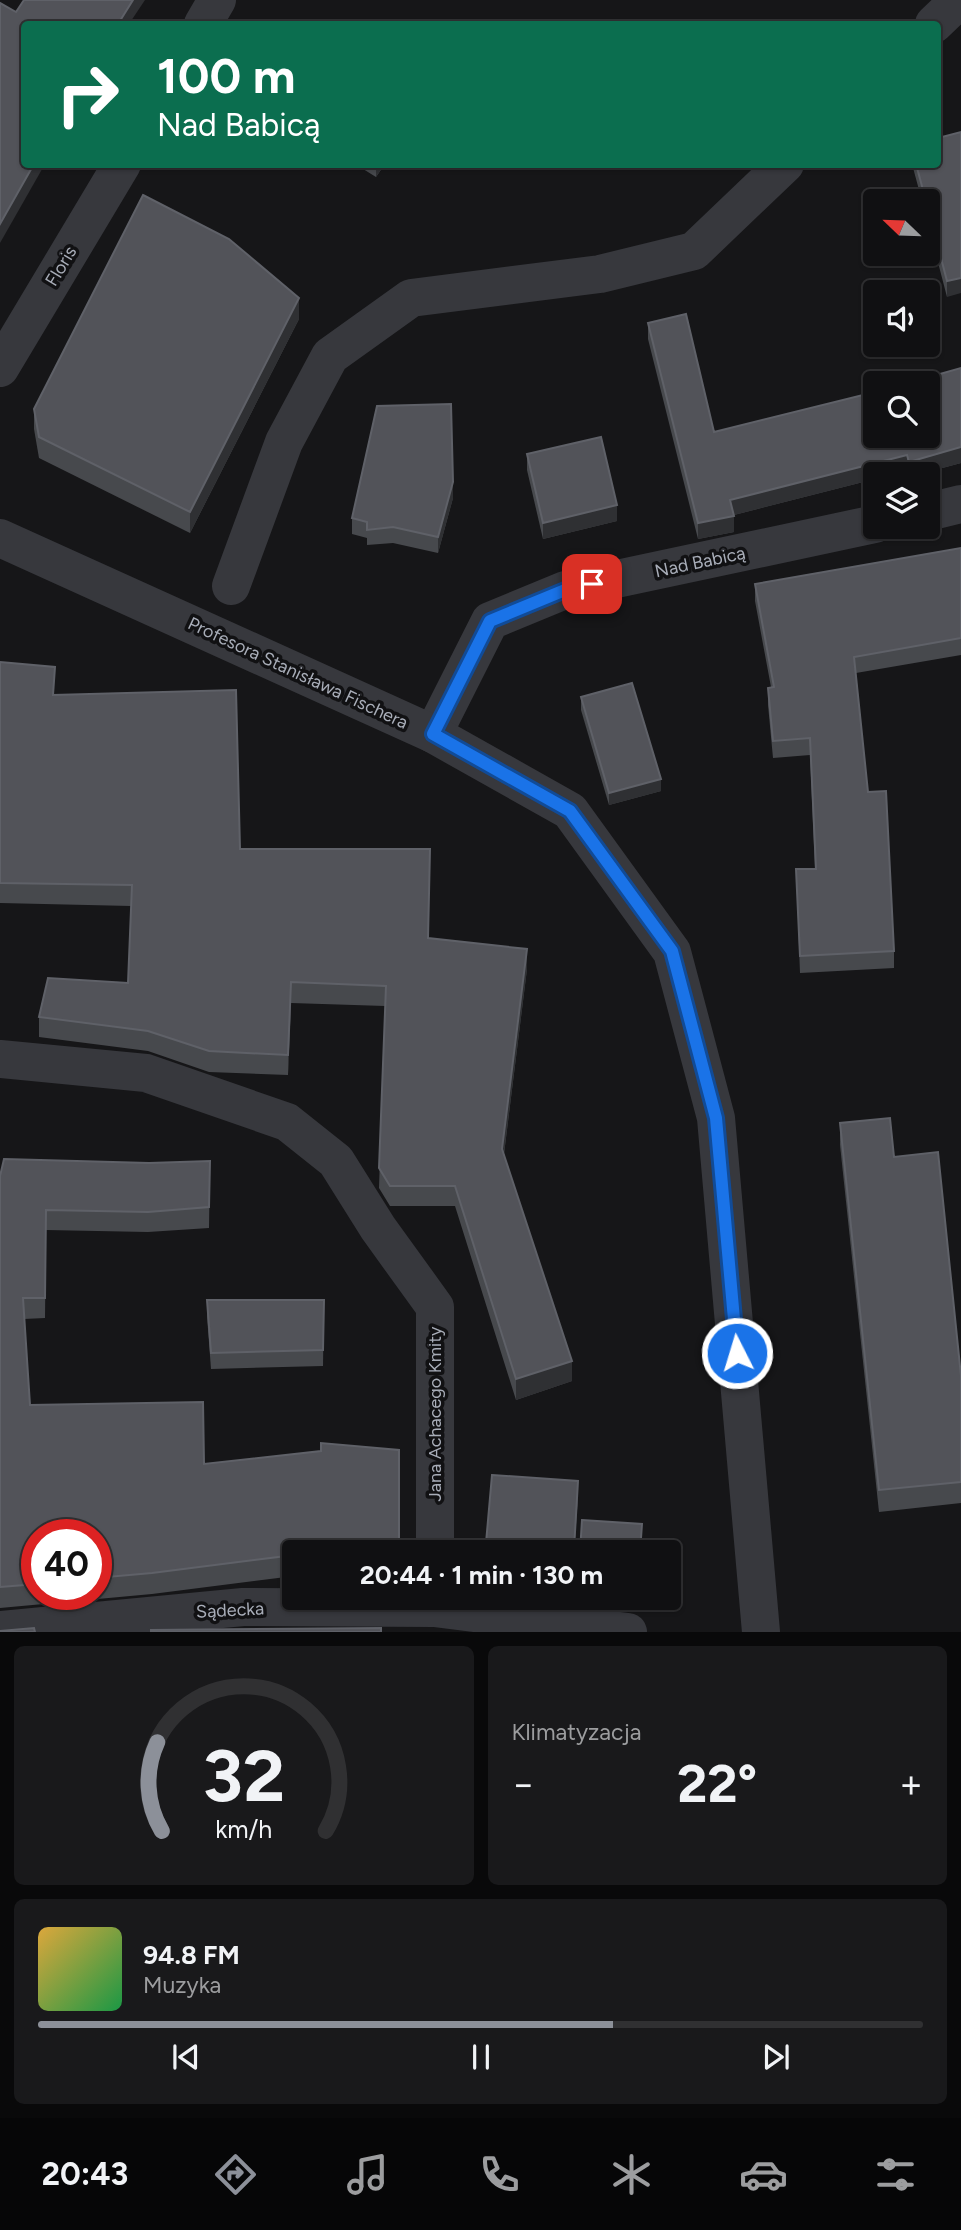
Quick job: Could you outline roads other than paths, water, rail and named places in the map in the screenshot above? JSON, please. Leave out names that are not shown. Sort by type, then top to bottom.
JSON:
[{"type":"street","points":[[205,21],[217,0]]},
{"type":"street","points":[[936,21],[959,0]]},
{"type":"street","name":"Floris","points":[[0,368],[120,168]]},
{"type":"street","points":[[231,586],[284,442],[330,356],[411,298],[600,274],[694,251],[781,168]]},
{"type":"street","points":[[940,509],[961,504]]},
{"type":"street","name":"Nad Babicą","points":[[433,734],[490,621],[565,590],[863,527]]},
{"type":"street","name":"Profesora Stanisława Fischera","points":[[0,538],[433,734],[570,811],[672,951],[716,1118],[761,1632]]},
{"type":"street","name":"Jana Achacego Kmity","points":[[0,1059],[146,1073],[287,1122],[336,1161],[378,1228],[435,1307],[435,1540]]},
{"type":"street","name":"Sądecka","points":[[0,1630],[244,1619],[351,1610]]},
{"type":"street","name":"Sądecka","points":[[482,1610],[628,1632]]}]
